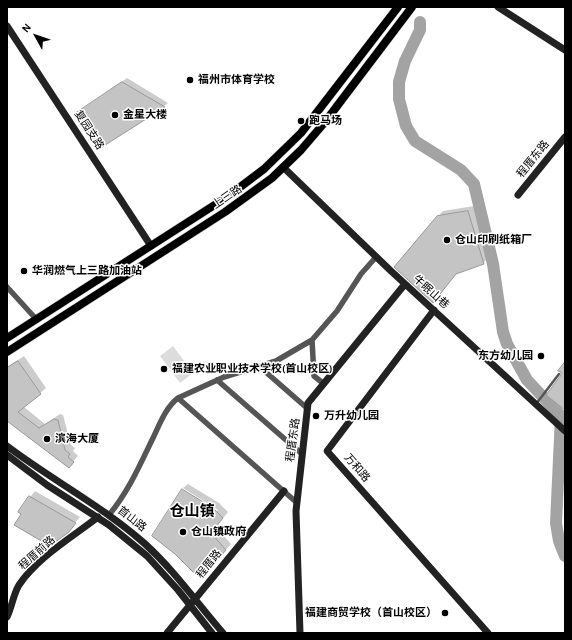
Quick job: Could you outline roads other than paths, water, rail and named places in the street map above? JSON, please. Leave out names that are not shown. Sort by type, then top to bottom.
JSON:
[{"type":"main road","name":"上三路","points":[[8,337],[37,320],[239,189],[291,144],[323,106],[398,7]]},
{"type":"main road","name":"上三路","points":[[7,352],[225,212],[260,187],[283,167],[326,122],[412,7]]},
{"type":"street","points":[[498,7],[565,50]]},
{"type":"street","name":"复园支路","points":[[7,26],[152,246]]},
{"type":"street","name":"程厝东路","points":[[518,195],[565,137]]},
{"type":"street","name":"牛眠山巷","points":[[283,167],[376,257],[538,403],[565,431]]},
{"type":"street","points":[[109,515],[130,487],[160,423],[171,405],[178,398],[226,376],[260,367],[279,360],[312,340],[334,315],[361,274],[376,257]]},
{"type":"street","name":"程厝东路","points":[[300,633],[296,502],[308,403],[405,284]]},
{"type":"street","points":[[7,286],[37,320]]},
{"type":"street","name":"万和路","points":[[434,310],[327,451],[488,633]]},
{"type":"street","points":[[312,340],[314,376],[324,384]]},
{"type":"street","points":[[260,367],[308,409]]},
{"type":"street","points":[[217,380],[302,454]]},
{"type":"street","points":[[178,398],[296,502]]},
{"type":"street","name":"首山路","points":[[7,446],[50,477],[109,515],[158,556],[223,633]]},
{"type":"street","name":"首山路","points":[[7,455],[47,485],[98,517],[147,556],[212,633]]},
{"type":"street","name":"程厝路","points":[[167,633],[284,491]]},
{"type":"street","name":"程厝前路","points":[[7,617],[19,586],[35,567],[48,555],[98,517]]},
{"type":"lane","points":[[538,403],[559,374]]},
{"type":"waterway","points":[[420,22],[420,30],[405,61],[399,82],[399,99],[406,126],[415,141],[461,170],[474,184],[493,264],[503,332],[507,344],[527,380],[561,416],[556,523],[559,541],[565,556]]},
{"type":"place","name":"福州市体育学校","points":[[190,80]]},
{"type":"place","name":"金星大楼","points":[[115,115]]},
{"type":"place","name":"跑马场","points":[[301,121]]},
{"type":"place","name":"仓山印刷纸箱厂","points":[[447,240]]},
{"type":"place","name":"华润燃气上三路加油站","points":[[24,271]]},
{"type":"place","name":"东方幼儿园","points":[[541,356]]},
{"type":"place","name":"福建农业职业技术学校(首山校区)","points":[[164,369]]},
{"type":"place","name":"万升幼儿园","points":[[316,416]]},
{"type":"place","name":"滨海大厦","points":[[47,439]]},
{"type":"place","name":"仓山镇政府","points":[[183,532]]},
{"type":"place","name":"福建商贸学校（首山校区）","points":[[445,613]]},
{"type":"district","name":"仓山镇","points":[[192,511]]}]
